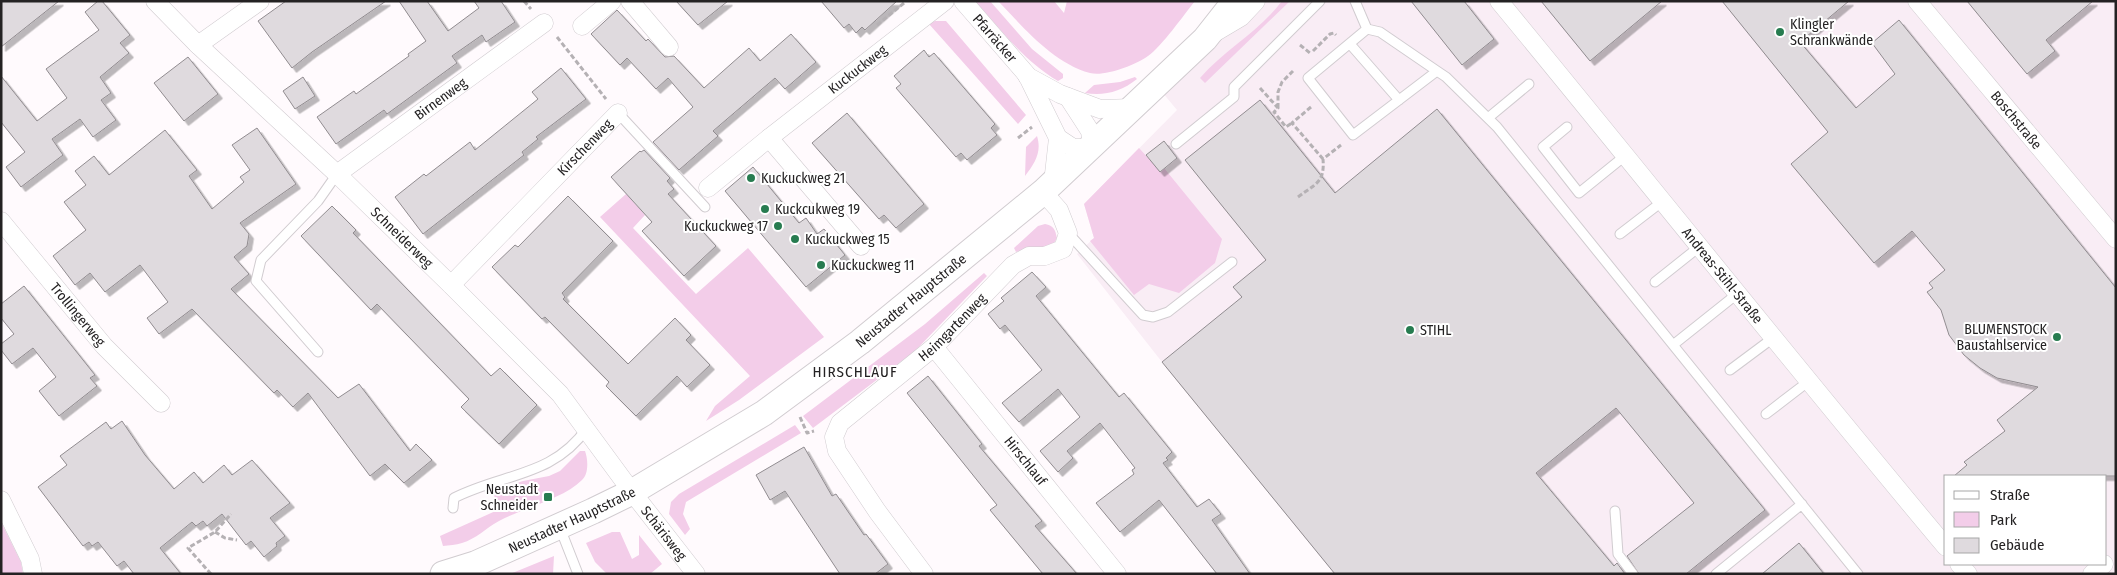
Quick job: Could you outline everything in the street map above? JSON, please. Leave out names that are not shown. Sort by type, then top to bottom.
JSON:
[{"type":"street","name":"Schneiderweg","points":[[155,1],[198,45],[337,174],[451,284],[560,394],[632,492]]},
{"type":"street","points":[[198,45],[260,1]]},
{"type":"street","points":[[582,26],[612,1]]},
{"type":"street","points":[[630,1],[669,47]]},
{"type":"street","name":"Kuckuckweg","points":[[708,188],[945,1]]},
{"type":"street","name":"Pfarräcker","points":[[963,1],[1027,75],[1058,138]]},
{"type":"street","name":"Neustadter Hauptstraße","points":[[443,574],[477,569],[559,526],[632,492],[764,413],[860,342],[1048,188],[1205,39],[1235,1]]},
{"type":"street","name":"Neustadter Hauptstraße","points":[[1205,39],[1241,18],[1256,1]]},
{"type":"street","name":"Andreas-Stihl-Straße","points":[[1499,1],[1944,546]]},
{"type":"street","name":"Boschstraße","points":[[1918,1],[2116,239]]},
{"type":"street","name":"Birnenweg","points":[[337,174],[544,23]]},
{"type":"street","name":"Pfarräcker","points":[[1027,75],[1068,97],[1100,109],[1134,108]]},
{"type":"street","name":"Pfarräcker","points":[[1068,97],[1090,131],[1092,147]]},
{"type":"street","name":"Kirschenweg","points":[[451,284],[618,113]]},
{"type":"street","points":[[769,138],[861,246]]},
{"type":"street","points":[[1068,233],[1060,210],[1048,188],[1058,138],[1074,148],[1092,147]]},
{"type":"street","name":"Trollingerweg","points":[[1,221],[104,346],[161,403]]},
{"type":"street","name":"Heimgartenweg","points":[[924,574],[877,511],[837,451],[834,437],[840,423],[934,347],[1013,266],[1029,256],[1045,256],[1063,249],[1068,233]]},
{"type":"street","name":"Hirschlauf","points":[[934,347],[1118,574]]},
{"type":"street","name":"Schärisweg","points":[[632,492],[696,574]]},
{"type":"street","points":[[1,500],[30,559],[33,574]]},
{"type":"street","points":[[2092,574],[2103,565]]},
{"type":"lane","points":[[1176,144],[1234,97],[1234,87],[1320,1]]},
{"type":"lane","points":[[1355,1],[1367,30]]},
{"type":"lane","points":[[1437,71],[1353,135],[1308,78],[1367,30],[1380,32],[1437,71],[1488,118],[1600,253],[1858,574]]},
{"type":"lane","points":[[1350,44],[1399,100]]},
{"type":"lane","points":[[1488,118],[1529,84]]},
{"type":"lane","points":[[618,113],[704,207]]},
{"type":"lane","points":[[1567,126],[1543,147],[1579,193],[1626,155]]},
{"type":"lane","points":[[318,352],[256,281],[261,260],[318,202],[337,174]]},
{"type":"lane","points":[[1620,234],[1663,201]]},
{"type":"lane","points":[[1068,233],[1143,315],[1153,317],[1168,312],[1232,262]]},
{"type":"lane","points":[[1655,282],[1699,247]]},
{"type":"lane","points":[[1674,345],[1737,294]]},
{"type":"lane","points":[[1730,370],[1773,338]]},
{"type":"lane","points":[[1766,414],[1809,381]]},
{"type":"lane","points":[[453,508],[454,498],[477,486],[528,472],[556,460],[577,442],[586,428]]},
{"type":"lane","points":[[1716,574],[1802,504]]},
{"type":"lane","points":[[1615,510],[1618,554],[1633,574]]},
{"type":"lane","points":[[559,526],[578,574]]},
{"type":"path","name":"Kirschenweg","points":[[524,1],[618,113]]},
{"type":"path","points":[[1300,44],[1310,54]]},
{"type":"path","points":[[1260,88],[1278,108],[1274,112],[1286,127],[1323,97]]},
{"type":"path","points":[[1292,123],[1323,159],[1324,172],[1321,179],[1298,197]]},
{"type":"path","points":[[1018,138],[1033,127]]},
{"type":"path","points":[[1323,159],[1353,135]]},
{"type":"path","points":[[800,416],[807,433],[815,431]]},
{"type":"path","points":[[212,574],[188,548],[214,532],[231,514]]},
{"type":"path","points":[[214,532],[225,538],[237,540]]},
{"type":"shaded area","points":[[1235,1],[2116,1],[2116,574],[1335,574],[1162,362],[1077,254],[1094,238],[1084,204],[1177,110],[1157,86]]},
{"type":"green space","points":[[975,1],[990,1],[1032,49],[1063,74],[1063,78],[1058,81],[1034,64]]},
{"type":"green space","points":[[998,1],[1054,1],[1064,13],[1067,1],[1195,1],[1166,38],[1148,56],[1120,69],[1096,74],[1076,68],[1051,53]]},
{"type":"green space","points":[[1282,1],[1290,1],[1205,83],[1200,78],[1220,58],[1263,22]]},
{"type":"green space","points":[[935,21],[946,21],[1026,115],[1018,124],[929,24]]},
{"type":"green space","points":[[1135,77],[1137,79],[1119,90],[1099,94],[1085,93],[1094,85],[1120,82]]},
{"type":"green space","points":[[1037,136],[1039,147],[1037,157],[1025,176],[1026,147]]},
{"type":"green space","points":[[1139,148],[1160,171],[1164,168],[1222,239],[1215,263],[1179,293],[1149,284],[1134,295],[1090,241],[1094,238],[1084,204]]},
{"type":"green space","points":[[626,194],[645,215],[633,228],[696,294],[748,248],[824,337],[739,400],[706,421],[715,406],[750,376],[600,217]]},
{"type":"green space","points":[[1045,224],[1054,228],[1056,232],[1057,238],[1053,245],[1016,252],[1014,248],[1038,226]]},
{"type":"green space","points":[[984,273],[987,276],[915,351],[813,428],[803,416],[925,324]]},
{"type":"green space","points":[[795,425],[801,433],[686,502],[683,514],[690,529],[685,535],[669,514],[671,502],[679,494]]},
{"type":"green space","points":[[580,451],[585,451],[587,470],[582,480],[574,487],[554,498],[499,521],[467,541],[443,546],[440,536],[500,509],[492,491],[523,481],[549,476],[560,471]]},
{"type":"green space","points":[[1,522],[21,562],[23,574],[1,574]]},
{"type":"green space","points":[[612,532],[620,532],[632,559],[639,555],[639,535],[662,564],[650,574],[607,574],[595,562],[586,543]]},
{"type":"green space","points":[[554,556],[553,574],[510,574]]},
{"type":"building","points":[[1,1],[59,1],[1,47]]},
{"type":"building","points":[[98,1],[102,1],[130,35],[120,43],[129,53],[100,77],[111,93],[101,100],[116,120],[93,137],[80,119],[52,139],[63,155],[21,187],[6,167],[25,152],[1,122],[1,76],[37,121],[67,98],[46,69],[99,30],[85,12]]},
{"type":"building","points":[[286,1],[386,1],[292,68],[258,21]]},
{"type":"building","points":[[399,1],[427,1],[448,31],[479,8],[474,1],[501,1],[515,22],[486,42],[482,35],[452,56],[457,63],[387,114],[384,110],[336,144],[317,117],[354,91],[356,94],[409,56],[408,54],[426,41]]},
{"type":"building","points":[[676,1],[728,1],[698,25]]},
{"type":"building","points":[[821,1],[897,1],[865,30],[862,27],[856,33],[849,24],[844,28]]},
{"type":"building","points":[[1411,1],[1464,1],[1494,39],[1462,65]]},
{"type":"building","points":[[1541,1],[1662,1],[1590,61]]},
{"type":"building","points":[[1722,1],[1849,1],[1800,42],[1856,108],[1895,74],[1872,43],[1899,20],[2116,288],[2116,476],[1955,475],[1967,465],[1964,462],[2005,431],[1997,420],[2038,387],[1997,378],[1980,368],[1964,355],[1949,335],[1941,310],[1927,292],[1933,288],[1929,283],[1945,270],[1912,231],[1874,263],[1791,164],[1828,132]]},
{"type":"building","points":[[1967,1],[2093,1],[2046,40],[2055,51],[2027,74]]},
{"type":"building","points":[[617,10],[646,41],[648,39],[665,57],[674,56],[704,88],[749,48],[760,61],[791,34],[816,62],[785,89],[775,78],[713,131],[718,136],[679,170],[653,142],[693,107],[668,78],[656,89],[627,58],[620,65],[591,34]]},
{"type":"building","points":[[924,50],[929,57],[934,53],[995,124],[991,128],[997,135],[967,160],[961,153],[956,157],[896,88],[901,84],[894,76]]},
{"type":"building","points":[[188,57],[218,94],[184,121],[154,83]]},
{"type":"building","points":[[561,68],[586,99],[536,137],[538,139],[522,152],[524,155],[423,234],[395,197],[470,142],[475,150],[538,99],[532,92]]},
{"type":"building","points":[[303,77],[315,96],[295,109],[283,91]]},
{"type":"building","name":"STIHL","points":[[1260,100],[1335,193],[1437,109],[1765,510],[1686,574],[1639,574],[1627,556],[1694,503],[1616,408],[1536,473],[1614,566],[1617,563],[1625,574],[1335,574],[1162,362],[1242,297],[1233,287],[1266,260],[1185,160]]},
{"type":"building","points":[[847,113],[924,204],[896,228],[884,215],[879,219],[812,143]]},
{"type":"building","points":[[257,128],[296,184],[240,223],[249,234],[247,246],[234,257],[249,274],[231,289],[338,398],[359,384],[410,451],[416,444],[432,460],[404,483],[385,464],[370,476],[308,393],[293,407],[277,390],[274,393],[192,309],[159,334],[147,318],[168,302],[140,265],[105,292],[90,273],[75,285],[53,256],[86,230],[64,202],[86,185],[75,171],[94,156],[109,175],[165,130],[197,170],[189,176],[212,209],[244,182],[240,177],[250,170],[232,145]]},
{"type":"building","points":[[1164,141],[1177,158],[1160,172],[1146,155]]},
{"type":"building","points":[[644,150],[670,178],[667,181],[674,189],[668,194],[716,246],[684,276],[642,231],[652,222],[611,177],[640,151]]},
{"type":"building","points":[[753,167],[799,223],[806,218],[817,234],[824,229],[845,255],[806,287],[725,191]]},
{"type":"building","points":[[568,196],[613,241],[562,293],[565,297],[563,299],[628,364],[675,318],[691,335],[686,340],[710,365],[687,387],[677,376],[636,416],[606,386],[609,382],[545,317],[542,319],[492,267],[515,245],[518,247]]},
{"type":"building","points":[[332,206],[356,230],[353,233],[491,376],[500,368],[537,405],[499,444],[461,407],[469,399],[377,304],[371,310],[301,236]]},
{"type":"building","points":[[1032,272],[1046,287],[1036,296],[1119,397],[1124,393],[1172,452],[1166,458],[1168,460],[1163,463],[1197,507],[1209,499],[1221,514],[1212,520],[1250,574],[1217,574],[1159,500],[1120,532],[1096,503],[1134,474],[1132,470],[1135,468],[1100,423],[1067,451],[1073,458],[1058,472],[1040,451],[1080,417],[1058,389],[1019,422],[1002,403],[1042,370],[1005,325],[1000,329],[988,314],[1004,301],[1001,298]]},
{"type":"building","points":[[24,286],[95,375],[90,378],[97,386],[59,416],[39,391],[56,377],[33,348],[12,364],[1,350],[1,344],[14,334],[1,318],[1,304]]},
{"type":"building","points":[[928,376],[982,444],[979,446],[1042,521],[1035,526],[1077,574],[1043,574],[990,510],[997,505],[907,393]]},
{"type":"building","points":[[122,421],[145,455],[174,489],[194,472],[203,483],[224,465],[232,475],[252,460],[290,503],[270,518],[285,536],[264,557],[251,541],[246,545],[222,514],[207,526],[203,521],[196,526],[192,522],[160,548],[181,574],[134,574],[124,561],[117,566],[98,542],[92,546],[89,542],[83,546],[38,487],[67,465],[60,456],[106,422],[111,429]]},
{"type":"building","points":[[804,447],[832,496],[836,494],[864,535],[866,534],[888,564],[875,574],[840,574],[785,491],[770,500],[756,475]]},
{"type":"building","points":[[1799,543],[1824,574],[1762,574]]},
{"type":"place","name":"Klingler Schrankwände","points":[[1780,32]]},
{"type":"place","name":"Kuckuckweg 21","points":[[751,178]]},
{"type":"place","name":"Kuckcukweg 19","points":[[765,209]]},
{"type":"place","name":"Kuckuckweg 17","points":[[778,226]]},
{"type":"place","name":"Kuckuckweg 15","points":[[795,239]]},
{"type":"place","name":"Kuckuckweg 11","points":[[821,265]]},
{"type":"place","name":"STIHL","points":[[1410,330]]},
{"type":"place","name":"BLUMENSTOCK Baustahlservice","points":[[2057,337]]},
{"type":"place","name":"Neustadt Schneider","points":[[548,497]]},
{"type":"district","name":"HIRSCHLAUF","points":[[855,372]]}]
